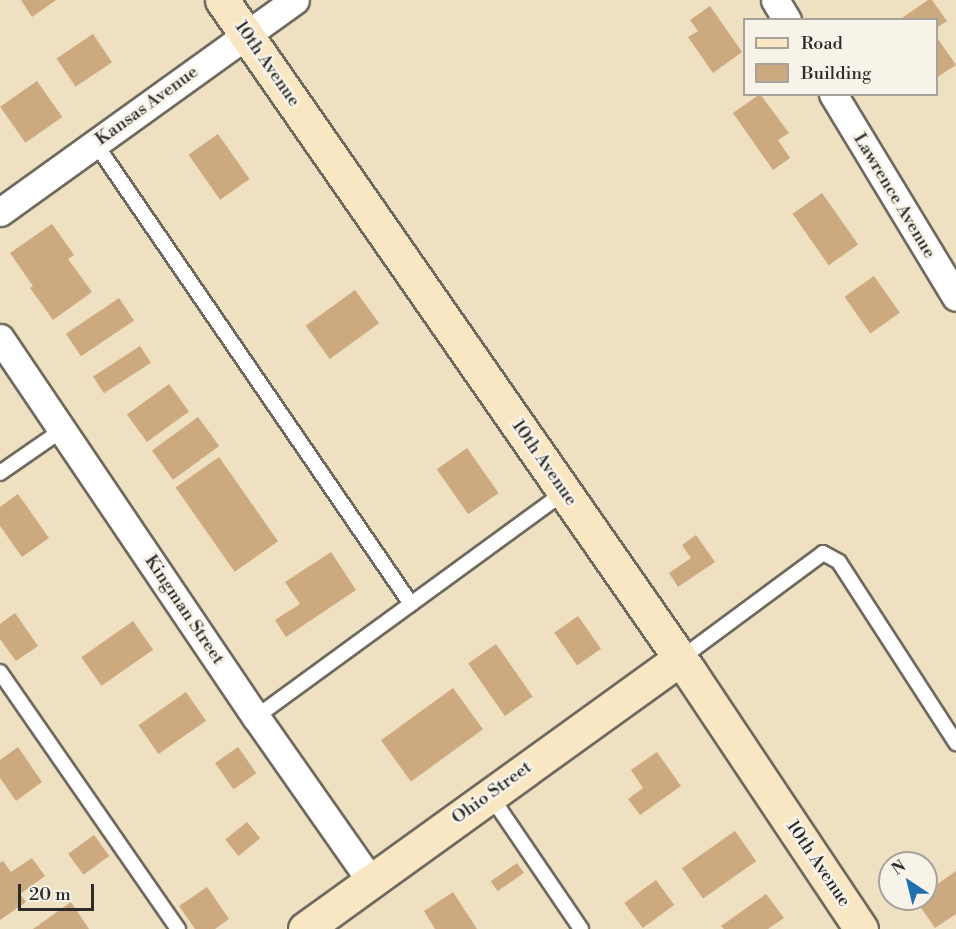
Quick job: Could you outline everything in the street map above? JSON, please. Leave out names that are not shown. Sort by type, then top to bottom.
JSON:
[{"type":"street","name":"10th Avenue","points":[[222,0],[680,659],[861,929]]},
{"type":"street","name":"Kansas Avenue","points":[[0,212],[295,0]]},
{"type":"street","points":[[775,0],[786,18]]},
{"type":"street","name":"Lawrence Avenue","points":[[834,96],[956,297]]},
{"type":"street","name":"Kingman Street","points":[[0,338],[256,717],[370,880]]},
{"type":"street","name":"Ohio Street","points":[[305,929],[680,659]]},
{"type":"lane","points":[[95,143],[411,604]]},
{"type":"lane","points":[[0,473],[62,430]]},
{"type":"lane","points":[[256,717],[564,492]]},
{"type":"lane","points":[[680,659],[823,553],[839,562],[956,742]]},
{"type":"lane","points":[[0,672],[178,929]]},
{"type":"lane","points":[[490,795],[581,929]]},
{"type":"building","points":[[21,0],[56,0],[32,17]]},
{"type":"building","points":[[928,0],[932,0],[947,21],[938,27],[938,18],[902,18]]},
{"type":"building","points":[[710,6],[742,52],[713,73],[688,37],[698,31],[690,20]]},
{"type":"building","points":[[93,34],[112,62],[76,87],[57,59]]},
{"type":"building","points":[[938,39],[956,65],[938,77]]},
{"type":"building","points":[[37,81],[62,117],[25,143],[0,107]]},
{"type":"building","points":[[757,96],[761,96],[789,133],[778,140],[790,158],[773,170],[733,113]]},
{"type":"building","points":[[218,134],[250,179],[220,200],[189,155]]},
{"type":"building","points":[[822,193],[858,245],[829,265],[793,214]]},
{"type":"building","points":[[52,224],[74,255],[68,259],[92,292],[53,320],[30,288],[33,286],[10,253]]},
{"type":"building","points":[[874,276],[900,313],[870,334],[845,297]]},
{"type":"building","points":[[355,290],[379,323],[330,359],[306,326]]},
{"type":"building","points":[[119,298],[134,320],[81,356],[66,334]]},
{"type":"building","points":[[140,346],[151,363],[104,393],[93,376]]},
{"type":"building","points":[[169,384],[189,412],[147,442],[127,415]]},
{"type":"building","points":[[198,417],[219,446],[173,480],[152,451]]},
{"type":"building","points":[[467,448],[499,493],[468,514],[437,469]]},
{"type":"building","points":[[219,457],[278,541],[235,572],[176,487]]},
{"type":"building","points":[[18,494],[49,538],[22,557],[0,526],[0,507]]},
{"type":"building","points":[[696,535],[715,562],[678,587],[669,573],[691,558],[682,545]]},
{"type":"building","points":[[331,552],[356,590],[286,637],[275,620],[300,604],[285,582]]},
{"type":"building","points":[[15,613],[38,646],[16,661],[0,639],[0,624]]},
{"type":"building","points":[[578,616],[601,649],[577,665],[554,633]]},
{"type":"building","points":[[133,621],[153,650],[101,686],[81,657]]},
{"type":"building","points":[[496,644],[533,696],[505,716],[468,664]]},
{"type":"building","points":[[453,688],[483,729],[411,782],[381,740]]},
{"type":"building","points":[[186,692],[206,721],[159,754],[138,725]]},
{"type":"building","points":[[18,747],[42,782],[16,801],[0,778],[0,760]]},
{"type":"building","points":[[238,747],[256,773],[233,789],[215,763]]},
{"type":"building","points":[[657,752],[681,786],[640,815],[628,799],[643,788],[631,770]]},
{"type":"building","points":[[247,822],[260,838],[238,856],[225,840]]},
{"type":"building","points":[[735,831],[756,861],[703,899],[682,868]]},
{"type":"building","points":[[94,835],[109,856],[83,875],[68,854]]},
{"type":"building","points":[[32,858],[45,876],[20,894],[26,902],[0,920],[0,863],[3,861],[11,872]]},
{"type":"building","points":[[517,863],[524,873],[498,891],[491,881]]},
{"type":"building","points":[[956,871],[956,914],[935,928],[923,911],[938,911],[938,884]]},
{"type":"building","points":[[656,880],[674,905],[643,928],[624,903]]},
{"type":"building","points":[[207,887],[229,919],[215,929],[195,929],[179,906]]},
{"type":"building","points":[[453,892],[477,929],[435,929],[424,911]]},
{"type":"building","points":[[766,894],[784,918],[768,929],[724,929],[721,926]]},
{"type":"building","points":[[71,902],[89,929],[33,929]]}]
